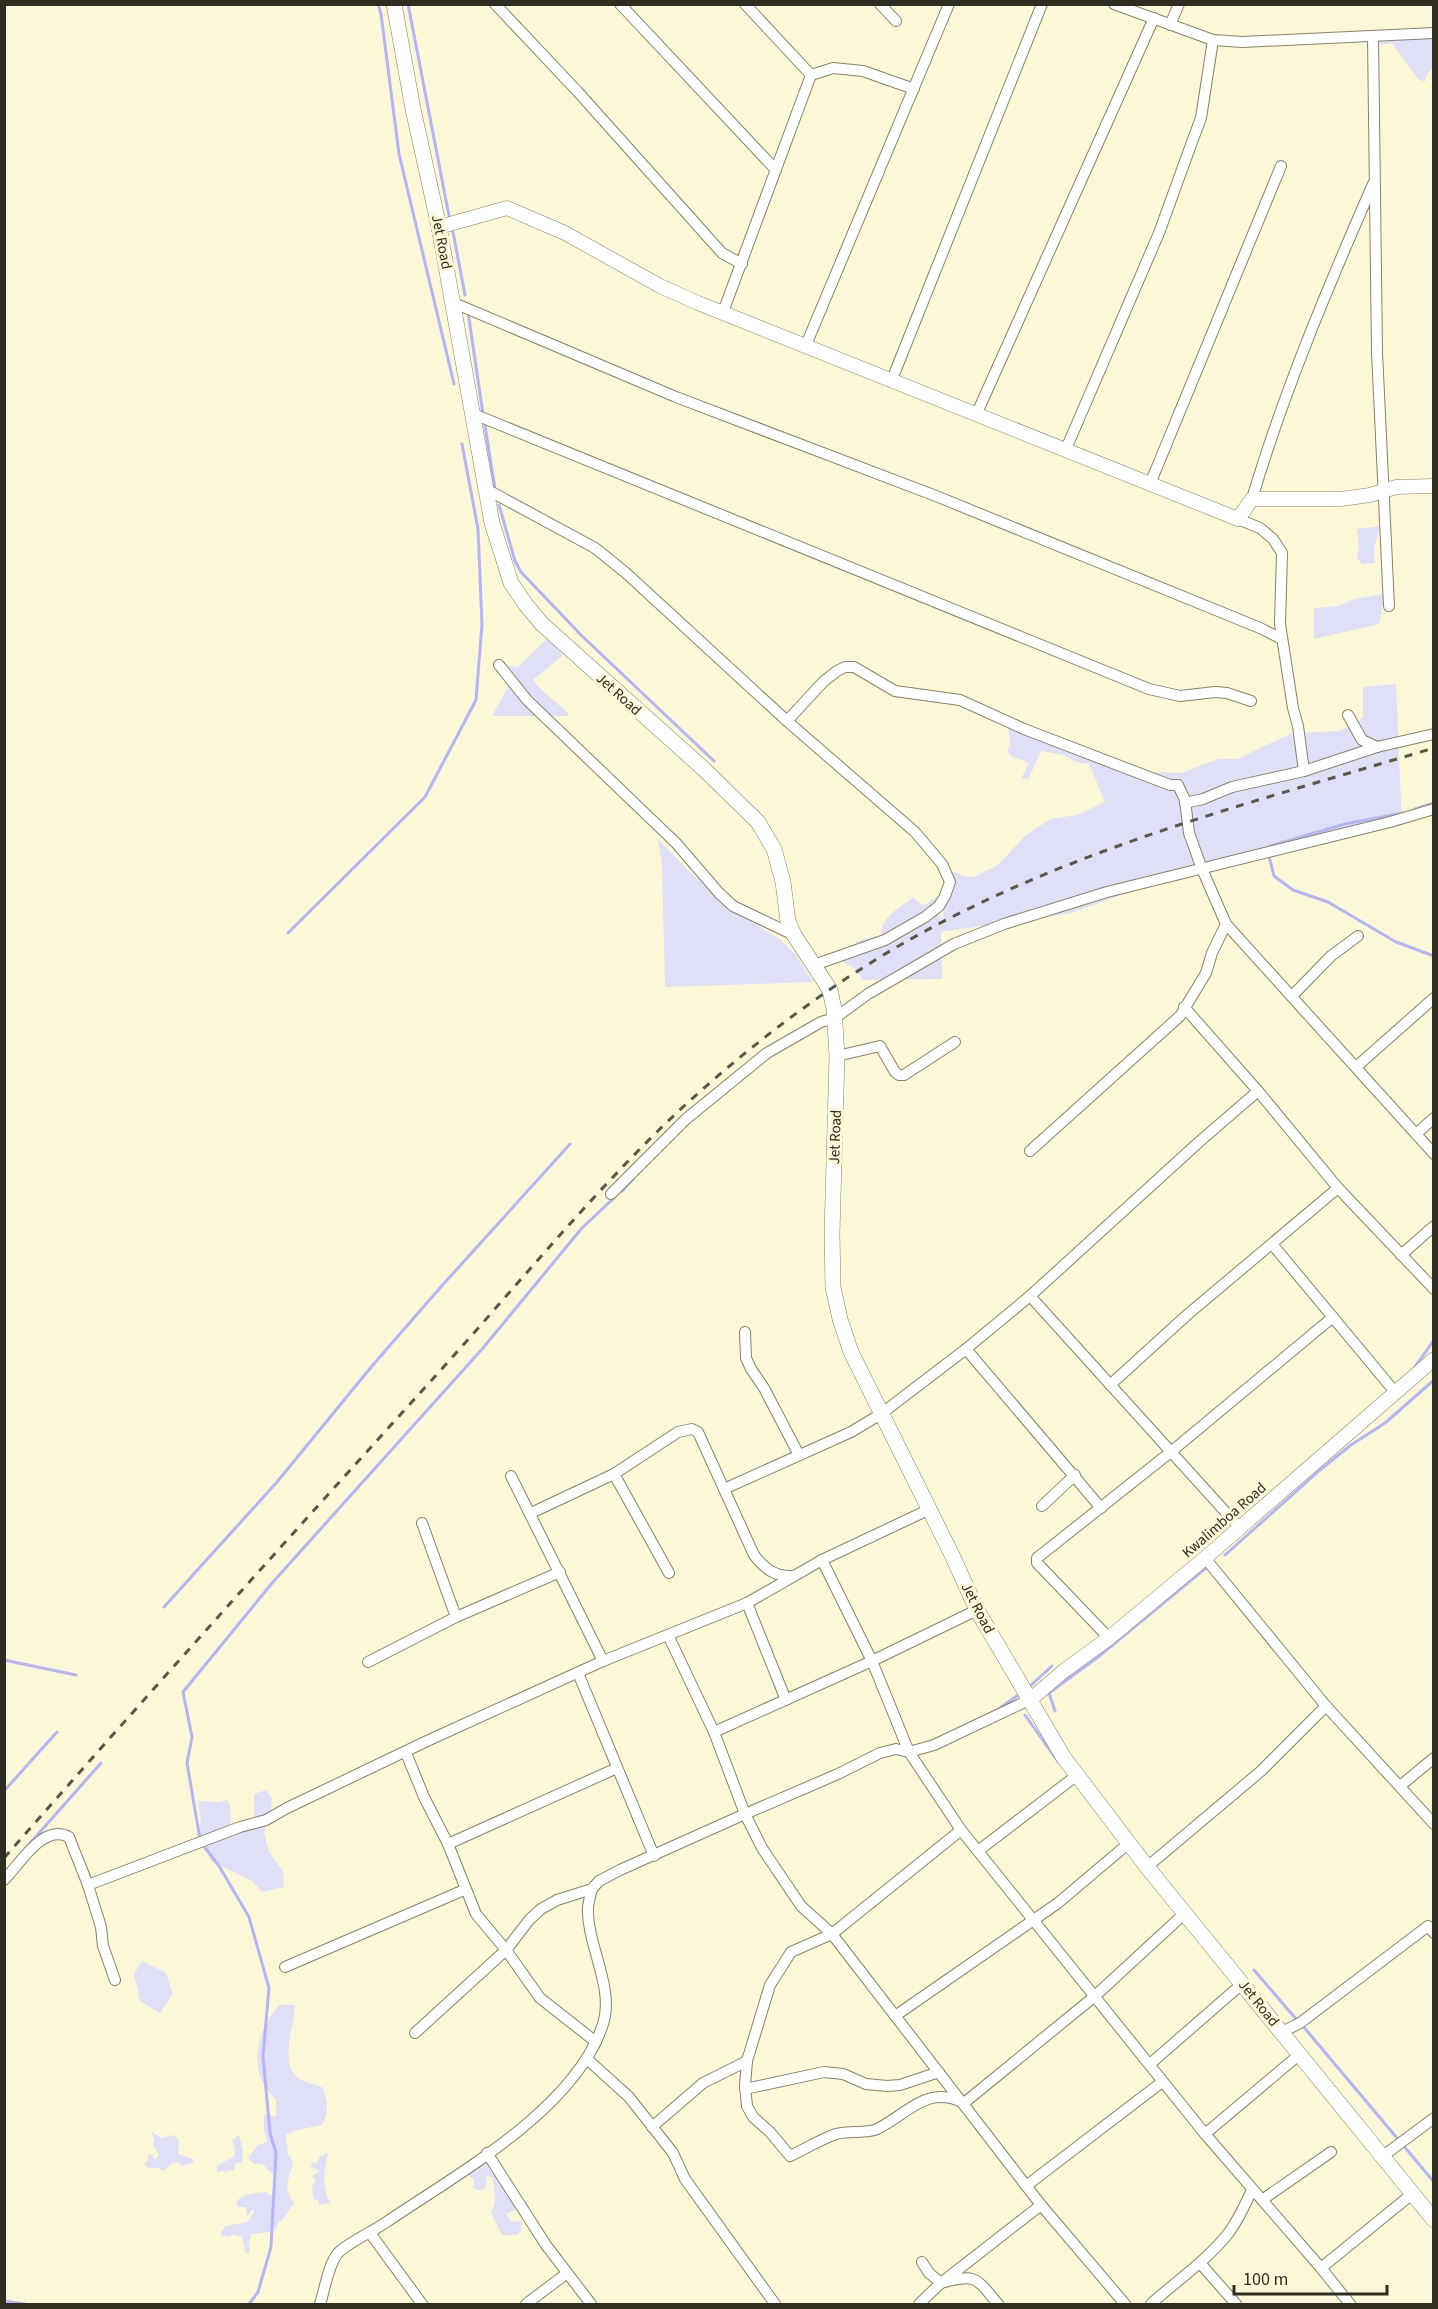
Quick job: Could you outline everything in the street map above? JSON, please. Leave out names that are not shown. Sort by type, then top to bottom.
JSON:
[{"type":"main road","name":"Jet Road","points":[[394,4],[413,110],[439,227],[492,523],[511,583],[525,605],[542,624],[706,771],[758,822],[774,849],[779,864],[788,921],[794,935],[830,990],[836,1018],[837,1056],[832,1233],[833,1287],[851,1352],[977,1610],[1064,1758],[1148,1867],[1434,2220]]},
{"type":"street","points":[[495,4],[578,92],[722,253],[742,264]]},
{"type":"street","points":[[620,4],[776,170]]},
{"type":"street","points":[[745,4],[811,75]]},
{"type":"street","points":[[880,4],[896,21]]},
{"type":"street","points":[[806,345],[949,4]]},
{"type":"street","points":[[891,382],[1042,4]]},
{"type":"street","points":[[1114,4],[1213,40],[1242,42],[1434,33]]},
{"type":"street","points":[[1170,25],[1179,4]]},
{"type":"street","points":[[976,413],[1154,18]]},
{"type":"street","points":[[1374,37],[1374,181],[1383,492],[1389,606]]},
{"type":"street","points":[[1066,449],[1159,233],[1201,118],[1213,40]]},
{"type":"street","points":[[811,75],[833,68],[863,70],[914,89]]},
{"type":"street","points":[[723,312],[811,75]]},
{"type":"street","points":[[1150,484],[1281,166]]},
{"type":"street","points":[[1238,519],[1252,499],[1280,411],[1328,288],[1374,181]]},
{"type":"street","points":[[439,227],[507,208],[565,233],[660,286],[891,382],[976,413],[1260,528],[1273,539],[1282,553],[1280,617],[1282,639],[1304,771]]},
{"type":"street","points":[[453,303],[675,397],[936,496],[1282,639]]},
{"type":"street","points":[[471,413],[1149,689],[1180,696],[1227,693],[1251,701]]},
{"type":"street","points":[[1252,499],[1341,500],[1383,492],[1396,487],[1434,486]]},
{"type":"street","points":[[486,489],[595,548],[626,573],[787,721],[915,832],[942,864],[950,882],[939,906],[925,917],[885,940],[814,965]]},
{"type":"street","points":[[499,665],[527,700],[676,843],[718,893],[733,906],[794,935]]},
{"type":"street","points":[[787,721],[830,676],[845,667],[854,667],[895,691],[960,700],[1088,754],[1170,785],[1178,785],[1185,803],[1189,833],[1226,924],[1434,1154]]},
{"type":"street","points":[[1348,715],[1362,740],[1377,747]]},
{"type":"street","points":[[1185,803],[1203,799],[1232,787],[1304,771],[1377,747],[1434,734]]},
{"type":"street","points":[[611,1194],[686,1119],[758,1060],[821,1022],[836,1018],[868,994],[916,965],[976,935],[1107,892],[1434,809]]},
{"type":"street","points":[[1030,1151],[1180,1016],[1206,974],[1212,953],[1226,924]]},
{"type":"street","points":[[1292,996],[1331,956],[1358,936]]},
{"type":"street","points":[[1356,1067],[1434,998]]},
{"type":"street","points":[[1184,1007],[1258,1091],[1338,1188],[1434,1289]]},
{"type":"street","points":[[837,1056],[880,1046],[895,1072],[904,1075],[955,1042]]},
{"type":"street","points":[[724,1489],[851,1432],[881,1414],[966,1349],[1030,1296],[1258,1091]]},
{"type":"street","points":[[1416,1134],[1434,1118]]},
{"type":"street","points":[[1110,1385],[1187,1315],[1338,1188]]},
{"type":"street","points":[[1401,1255],[1434,1226]]},
{"type":"street","points":[[1272,1244],[1395,1392]]},
{"type":"street","points":[[1030,1296],[1240,1528]]},
{"type":"street","points":[[1109,1638],[1036,1562],[1037,1558],[1172,1451],[1333,1317]]},
{"type":"street","points":[[745,1332],[747,1358],[751,1369],[764,1388],[799,1455]]},
{"type":"street","points":[[966,1349],[1101,1508]]},
{"type":"street","name":"Kwalimboa Road","points":[[1030,1699],[1109,1638],[1205,1558],[1434,1359]]},
{"type":"street","points":[[531,1513],[614,1474],[678,1432],[692,1429],[698,1432],[754,1555],[769,1571],[782,1576],[796,1575]]},
{"type":"street","points":[[614,1474],[669,1573]]},
{"type":"street","points":[[1042,1506],[1075,1475]]},
{"type":"street","points":[[511,1476],[603,1661]]},
{"type":"street","points":[[88,1885],[240,1827],[266,1820],[427,1741],[603,1661],[747,1604],[822,1560],[928,1510]]},
{"type":"street","points":[[422,1523],[456,1617]]},
{"type":"street","points":[[1205,1558],[1326,1706],[1434,1824]]},
{"type":"street","points":[[822,1560],[872,1661],[909,1752],[961,1830],[1150,2064],[1162,2082],[1350,2304]]},
{"type":"street","points":[[368,1662],[456,1617],[560,1572]]},
{"type":"street","points":[[747,1604],[786,1700]]},
{"type":"street","points":[[714,1732],[872,1661],[977,1610]]},
{"type":"street","points":[[668,1635],[714,1732],[745,1814],[783,1882],[801,1906],[832,1934],[1041,2205],[1125,2304]]},
{"type":"street","points":[[578,1673],[654,1856]]},
{"type":"street","points":[[415,2033],[506,1950],[530,1919],[541,1909],[564,1897],[591,1889],[599,1881],[620,1870],[838,1774],[880,1753],[896,1749],[909,1752],[934,1745],[1030,1699]]},
{"type":"street","points":[[1148,1867],[1261,1771],[1326,1706]]},
{"type":"street","points":[[406,1753],[448,1844],[464,1890],[476,1914],[506,1950],[540,1998],[596,2042]]},
{"type":"street","points":[[1400,1786],[1434,1758]]},
{"type":"street","points":[[448,1844],[617,1768]]},
{"type":"street","points":[[978,1851],[1072,1779],[1075,1772]]},
{"type":"street","points":[[961,1830],[832,1934],[791,1952],[779,1967],[770,1985],[747,2061],[745,2089],[747,2106],[753,2117],[770,2132],[790,2156],[834,2135],[851,2131],[875,2130],[906,2110],[931,2098],[944,2095],[964,2103]]},
{"type":"street","points":[[4,1880],[42,1838],[54,1834],[69,1837],[88,1885],[101,1927],[103,1946],[115,1980]]},
{"type":"street","points":[[895,2016],[1058,1903],[1129,1843]]},
{"type":"street","points":[[320,2304],[334,2259],[339,2252],[370,2234],[487,2153],[551,2104],[571,2082],[587,2059],[605,2021],[605,1998],[589,1918],[591,1889]]},
{"type":"street","points":[[285,1967],[464,1890]]},
{"type":"street","points":[[964,2103],[1095,1996],[1185,1913]]},
{"type":"street","points":[[1282,2032],[1300,2023],[1428,1926],[1434,1933]]},
{"type":"street","points":[[1150,2064],[1243,1983]]},
{"type":"street","points":[[1205,2134],[1300,2054]]},
{"type":"street","points":[[587,2059],[629,2097],[673,2153],[685,2179],[768,2302]]},
{"type":"street","points":[[652,2127],[703,2083],[747,2061]]},
{"type":"street","points":[[745,2089],[824,2072],[843,2074],[866,2084],[887,2086],[900,2085],[939,2072]]},
{"type":"street","points":[[1026,2186],[1162,2082]]},
{"type":"street","points":[[1383,2156],[1434,2118]]},
{"type":"street","points":[[1262,2200],[1331,2152]]},
{"type":"street","points":[[487,2153],[566,2274],[591,2304]]},
{"type":"street","points":[[1151,2304],[1200,2263],[1227,2235],[1238,2220],[1252,2190]]},
{"type":"street","points":[[1321,2268],[1412,2194]]},
{"type":"street","points":[[919,2304],[941,2283],[1041,2205]]},
{"type":"street","points":[[370,2234],[422,2304]]},
{"type":"street","points":[[922,2262],[929,2273],[941,2283]]},
{"type":"street","points":[[1200,2263],[1236,2304]]},
{"type":"street","points":[[526,2304],[566,2274]]},
{"type":"street","points":[[941,2283],[972,2277],[979,2281],[998,2304]]},
{"type":"shaded area","points":[[1399,29],[1433,29],[1433,67],[1426,76],[1425,82],[1418,79],[1392,43],[1381,45],[1375,33]]},
{"type":"shaded area","points":[[1381,526],[1376,539],[1375,563],[1362,564],[1357,558],[1359,548],[1357,529]]},
{"type":"shaded area","points":[[1383,594],[1379,624],[1314,639],[1314,608],[1338,606],[1354,599]]},
{"type":"shaded area","points":[[548,638],[563,655],[533,680],[570,716],[492,716],[508,687],[508,665],[517,668]]},
{"type":"shaded area","points":[[1396,684],[1402,825],[1132,891],[1071,913],[941,932],[942,979],[863,980],[854,968],[842,962],[841,953],[861,940],[881,935],[887,918],[913,898],[924,906],[939,895],[941,928],[950,875],[953,871],[963,876],[974,877],[998,865],[1025,836],[1050,819],[1077,815],[1105,802],[1089,764],[1076,762],[1064,755],[1041,751],[1029,778],[1021,779],[1029,763],[1011,756],[1007,751],[1010,745],[1008,727],[1060,748],[1154,772],[1182,773],[1218,759],[1237,759],[1292,733],[1340,731],[1363,718],[1363,687]]},
{"type":"shaded area","points":[[658,839],[692,874],[747,919],[781,940],[796,955],[813,982],[665,987],[662,864]]},
{"type":"shaded area","points":[[266,1790],[272,1798],[264,1833],[269,1852],[283,1871],[284,1887],[262,1892],[252,1881],[211,1861],[198,1833],[201,1819],[198,1801],[227,1800],[230,1806],[231,1826],[254,1821],[254,1794]]},
{"type":"shaded area","points":[[142,1961],[166,1973],[173,1994],[160,2013],[140,2001],[134,1974]]},
{"type":"shaded area","points":[[279,2005],[295,2005],[288,2052],[292,2070],[300,2079],[323,2088],[327,2111],[322,2125],[297,2130],[286,2135],[288,2154],[293,2162],[287,2188],[295,2203],[278,2223],[275,2231],[251,2234],[250,2252],[246,2254],[242,2237],[231,2234],[231,2236],[222,2236],[221,2232],[226,2226],[247,2222],[255,2211],[252,2210],[247,2216],[246,2207],[238,2207],[236,2202],[239,2199],[254,2193],[272,2194],[275,2176],[262,2164],[254,2164],[248,2158],[258,2145],[267,2142],[264,2115],[276,2116],[276,2099],[267,2089],[261,2077],[258,2052],[265,2027]]},
{"type":"shaded area","points":[[151,2131],[161,2138],[174,2135],[179,2141],[178,2154],[193,2159],[193,2163],[182,2166],[172,2163],[164,2171],[149,2168],[144,2164],[148,2160],[148,2155],[153,2154],[153,2158],[156,2159],[159,2154],[153,2145],[154,2138]]},
{"type":"shaded area","points":[[239,2135],[243,2150],[242,2163],[236,2163],[234,2171],[217,2172],[217,2166],[234,2156],[235,2149],[232,2140]]},
{"type":"shaded area","points":[[328,2153],[325,2185],[331,2203],[319,2205],[319,2201],[313,2199],[312,2185],[315,2184],[315,2179],[312,2176],[320,2171],[310,2166],[313,2162],[317,2163],[320,2156]]},
{"type":"shaded area","points":[[477,2160],[490,2161],[529,2205],[521,2213],[515,2210],[506,2214],[512,2222],[522,2221],[521,2231],[516,2235],[502,2235],[491,2213],[495,2200],[493,2178],[487,2175],[485,2189],[473,2188],[474,2180],[467,2173]]},
{"type":"waterway","points":[[378,4],[399,154],[454,384]]},
{"type":"waterway","points":[[408,4],[450,221]]},
{"type":"waterway","points":[[452,227],[465,295]]},
{"type":"waterway","points":[[468,312],[483,414]]},
{"type":"waterway","points":[[485,426],[495,489]]},
{"type":"waterway","points":[[288,933],[425,797],[476,700],[482,624],[478,529],[462,444]]},
{"type":"waterway","points":[[499,505],[515,561],[521,572],[581,635],[714,761]]},
{"type":"waterway","points":[[1415,809],[1434,803]]},
{"type":"waterway","points":[[1270,846],[1345,824],[1403,813]]},
{"type":"waterway","points":[[1269,856],[1274,876],[1293,890],[1328,902],[1396,942],[1434,956]]},
{"type":"waterway","points":[[164,1607],[277,1482],[372,1366],[439,1289],[570,1144]]},
{"type":"waterway","points":[[622,1191],[633,1179]]},
{"type":"waterway","points":[[200,1839],[187,1763],[192,1737],[183,1692],[273,1582],[483,1348],[582,1228],[615,1197]]},
{"type":"waterway","points":[[1414,1368],[1434,1340]]},
{"type":"waterway","points":[[1225,1555],[1320,1470],[1351,1445],[1385,1423],[1434,1380]]},
{"type":"waterway","points":[[1055,1711],[1049,1693],[1098,1657],[1207,1567]]},
{"type":"waterway","points":[[4,1660],[76,1675]]},
{"type":"waterway","points":[[1029,1687],[1052,1666]]},
{"type":"waterway","points":[[1000,1708],[1021,1693]]},
{"type":"waterway","points":[[1025,1715],[1059,1763]]},
{"type":"waterway","points":[[4,1791],[57,1732]]},
{"type":"waterway","points":[[25,1849],[101,1763]]},
{"type":"waterway","points":[[203,1845],[219,1866],[249,1917],[269,1988],[263,2056],[270,2133],[276,2153],[271,2247],[258,2292],[249,2304]]},
{"type":"waterway","points":[[1254,1970],[1297,2020]]},
{"type":"waterway","points":[[1302,2025],[1434,2182]]},
{"type":"waterway","points":[[4,2301],[25,2304]]},
{"type":"railway","points":[[4,1858],[606,1184],[692,1099],[778,1027],[839,983],[902,944],[965,910],[1030,881],[1095,854],[1162,831],[1434,748]]}]
